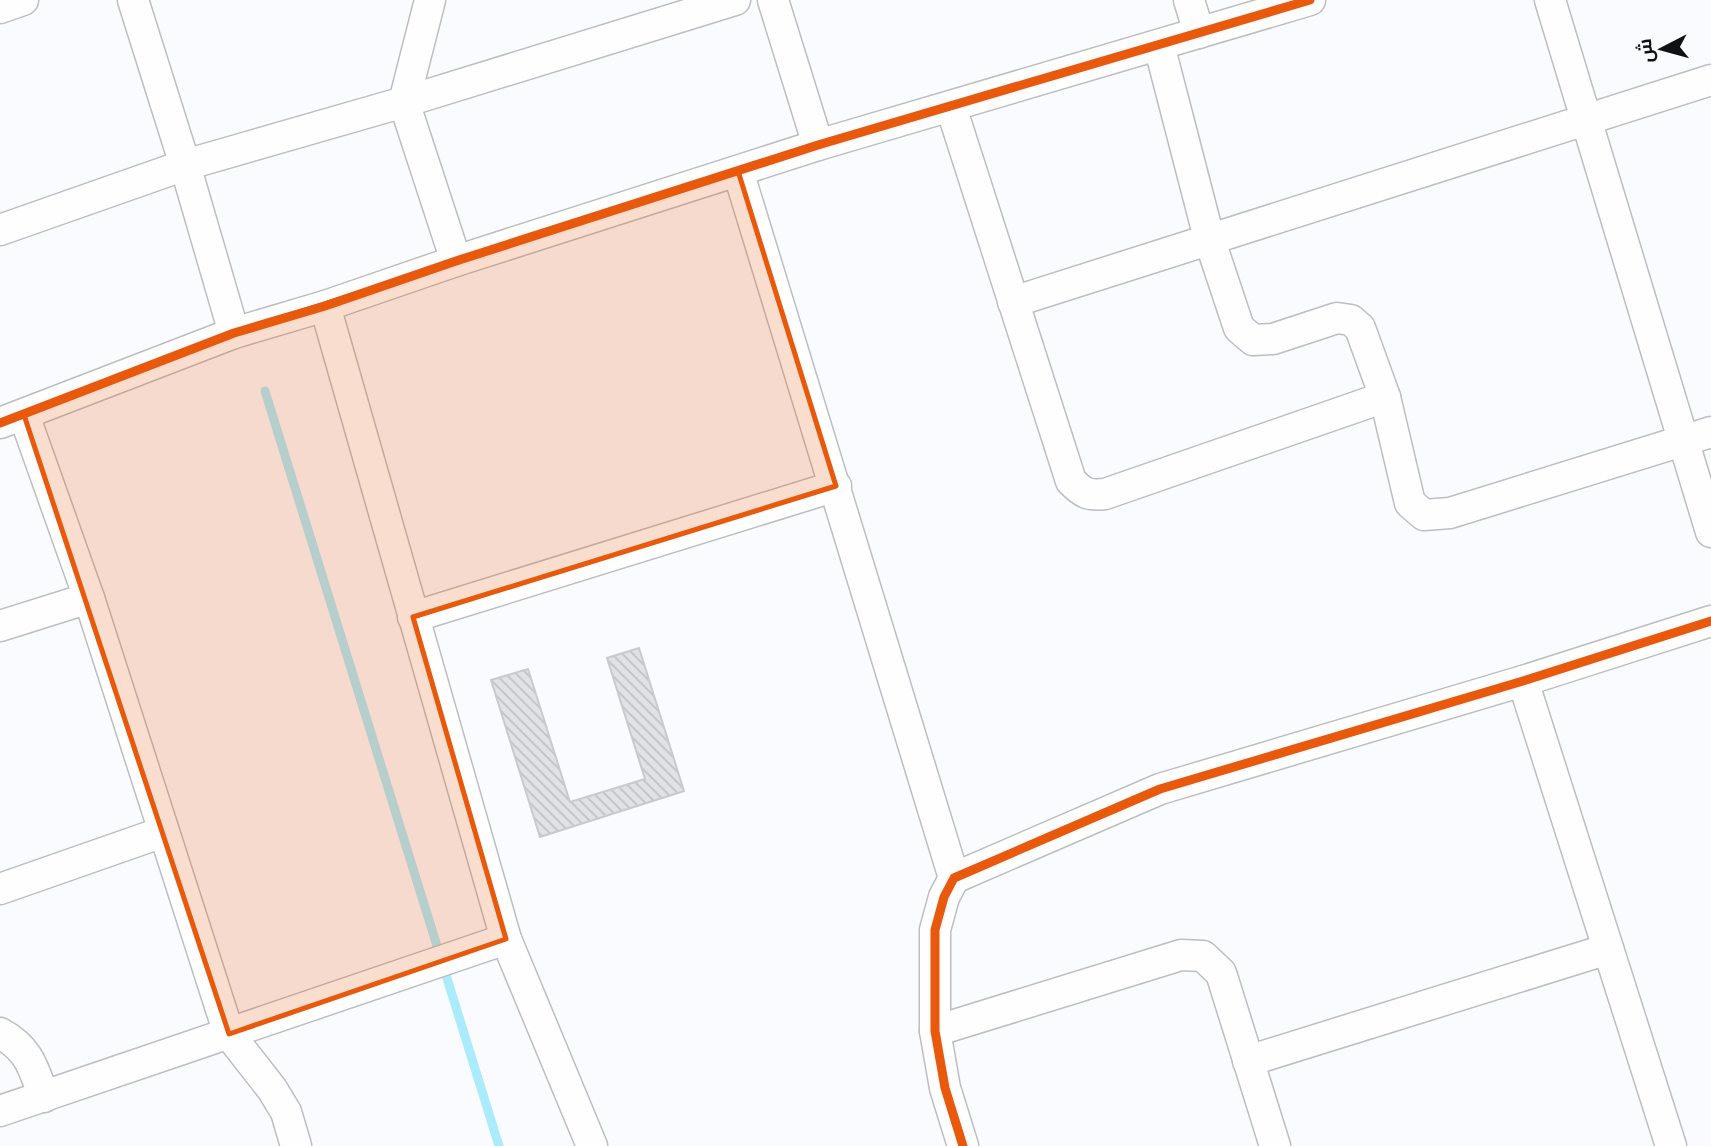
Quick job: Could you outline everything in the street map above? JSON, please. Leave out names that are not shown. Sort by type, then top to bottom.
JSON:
[{"type":"street","points":[[0,8],[23,0]]},
{"type":"street","points":[[133,0],[185,164],[234,333]]},
{"type":"street","points":[[430,0],[404,102],[456,261]]},
{"type":"street","points":[[0,230],[185,164],[404,102],[735,0]]},
{"type":"street","points":[[773,0],[818,145]]},
{"type":"street","points":[[1188,0],[1199,33]]},
{"type":"street","points":[[296,1146],[286,1112],[272,1089],[229,1034],[89,598],[12,419],[234,333],[325,306],[456,261],[818,145],[1310,0]]},
{"type":"street","points":[[1550,0],[1711,532]]},
{"type":"street","points":[[1159,46],[1209,239],[1239,328],[1253,340],[1273,339],[1337,318],[1351,320],[1360,328],[1385,397],[1410,503],[1424,515],[1450,513],[1711,432]]},
{"type":"street","points":[[1013,302],[1711,79]]},
{"type":"street","points":[[951,107],[1071,481],[1082,493],[1091,496],[1105,494],[1385,397]]},
{"type":"street","points":[[738,171],[954,878]]},
{"type":"street","points":[[325,306],[506,939],[592,1146]]},
{"type":"street","points":[[413,617],[836,486]]},
{"type":"street","points":[[0,626],[89,598]]},
{"type":"street","points":[[962,1146],[945,1088],[935,1031],[934,930],[944,897],[954,878],[1160,789],[1523,681],[1711,621]]},
{"type":"street","points":[[1523,681],[1671,1146]]},
{"type":"street","points":[[0,889],[163,832]]},
{"type":"street","points":[[0,1111],[506,939]]},
{"type":"street","points":[[1248,1061],[1608,949]]},
{"type":"street","points":[[935,1031],[1181,955],[1203,956],[1221,973],[1275,1146]]},
{"type":"street","points":[[0,1033],[17,1042],[30,1060],[44,1097]]},
{"type":"highlighted area","points":[[738,171],[836,486],[413,617],[506,939],[229,1034],[24,415],[234,333]]},
{"type":"building","points":[[639,648],[684,791],[540,837],[491,680],[528,669],[570,802],[645,779],[607,658]]},
{"type":"waterway","points":[[265,391],[499,1146]]},
{"type":"cycle path","points":[[0,423],[234,333],[325,306],[456,261],[818,145],[1310,0]]},
{"type":"cycle path","points":[[963,1146],[945,1088],[935,1031],[935,930],[944,897],[954,878],[1160,789],[1523,681],[1711,621]]}]
